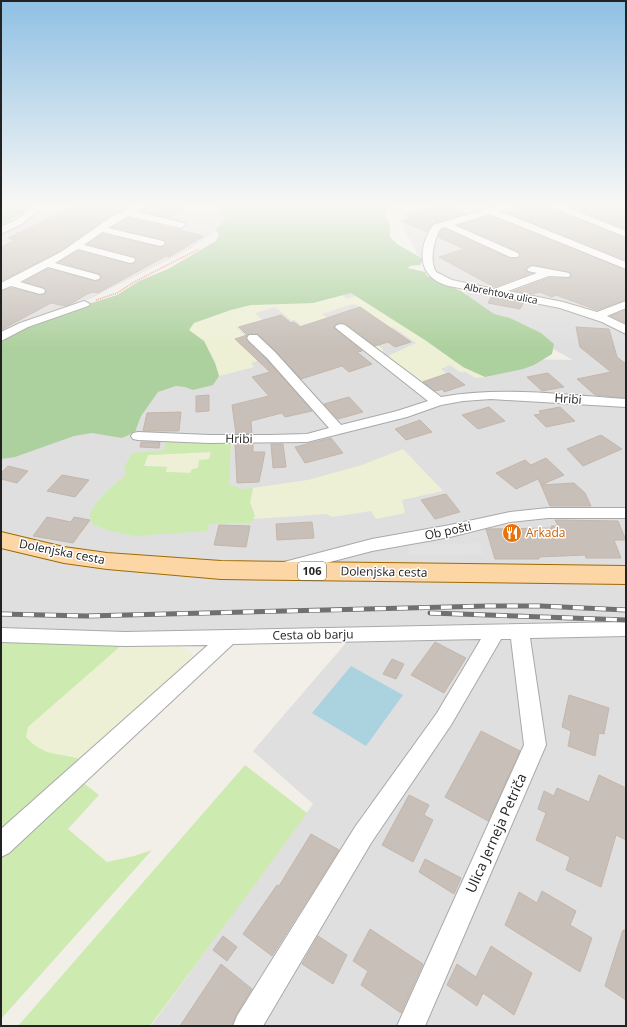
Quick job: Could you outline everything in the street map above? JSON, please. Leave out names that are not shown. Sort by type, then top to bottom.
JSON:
[{"type":"main road","name":"Dolenjska cesta","points":[[1,540],[64,555],[107,561],[221,570],[626,575]]},
{"type":"street","points":[[5,284],[48,264],[68,252]]},
{"type":"street","points":[[100,252],[130,260]]},
{"type":"street","name":"Albrehtova ulica","points":[[429,252],[427,263],[430,272],[449,283],[567,306],[597,316],[626,330]]},
{"type":"street","points":[[507,252],[514,255]]},
{"type":"street","points":[[591,252],[626,266]]},
{"type":"street","points":[[48,264],[94,277]]},
{"type":"street","points":[[532,269],[565,275]]},
{"type":"street","points":[[495,292],[548,273]]},
{"type":"street","points":[[5,284],[40,291]]},
{"type":"street","points":[[1,337],[24,325],[84,304]]},
{"type":"street","points":[[597,316],[626,304]]},
{"type":"street","points":[[341,327],[438,402]]},
{"type":"street","points":[[253,338],[271,355],[338,430]]},
{"type":"street","name":"Hribi","points":[[138,436],[270,439],[307,438],[402,414],[438,402],[463,397],[491,395],[626,403]]},
{"type":"street","name":"Ob pošti","points":[[272,571],[320,557],[372,545],[450,531],[510,517],[548,513],[626,513]]},
{"type":"street","name":"Cesta ob barju","points":[[1,635],[125,639],[626,629]]},
{"type":"street","points":[[247,1026],[363,835],[508,631]]},
{"type":"street","name":"Ulica Jerneja Petriča","points":[[411,1026],[535,745],[508,631]]},
{"type":"street","points":[[1,845],[230,636]]},
{"type":"path","points":[[84,304],[117,293],[134,282],[193,252]]},
{"type":"shaded area","points":[[1,252],[184,252],[1,343]]},
{"type":"shaded area","points":[[416,252],[626,252],[626,1026],[151,1026],[313,804],[253,751],[357,630],[35,632],[1,630],[1,449],[155,390],[216,328],[281,302],[353,291],[462,358],[573,360],[469,302],[464,286],[439,276],[421,261]]},
{"type":"shaded area","points":[[480,543],[483,554],[409,555],[408,545]]},
{"type":"green space","points":[[197,252],[411,252],[423,259],[420,265],[410,266],[408,268],[425,272],[427,276],[461,291],[494,314],[510,318],[541,333],[554,344],[552,354],[534,365],[523,369],[485,377],[463,367],[425,340],[351,293],[313,303],[251,305],[231,310],[194,323],[189,330],[204,341],[215,363],[219,376],[213,385],[193,390],[176,386],[158,392],[141,416],[135,432],[122,438],[92,433],[74,436],[15,457],[1,459],[1,340],[30,325],[63,312],[117,295],[139,281],[168,269]]},
{"type":"green space","points":[[342,295],[347,299],[356,296],[425,340],[463,367],[485,377],[475,378],[466,372],[460,372],[450,365],[441,369],[446,373],[419,382],[386,357],[416,343],[393,327],[364,336],[383,349],[383,352],[379,353],[350,331],[348,327],[374,317],[359,306],[353,304],[322,314],[331,321],[322,325],[317,321],[301,325],[295,320],[291,320],[275,307],[255,313],[262,320],[236,327],[267,357],[251,363],[254,367],[219,376],[215,363],[204,341],[189,330],[194,323],[231,310],[251,305],[313,303]]},
{"type":"green space","points":[[166,441],[231,443],[229,485],[243,489],[253,488],[250,502],[255,516],[251,523],[209,524],[208,531],[135,536],[107,530],[92,524],[90,515],[92,510],[105,493],[126,475],[124,468],[132,453],[165,449]],"holes":[[[211,452],[209,459],[199,460],[198,468],[192,469],[190,473],[166,472],[167,467],[144,466],[148,455]]]},
{"type":"green space","points":[[403,449],[443,491],[402,500],[405,513],[376,519],[371,511],[332,517],[327,514],[253,519],[255,516],[250,502],[253,488],[308,480],[362,465]]},
{"type":"green space","points":[[211,452],[209,459],[191,473],[165,472],[167,467],[144,466],[148,455]]},
{"type":"green space","points":[[1,639],[123,644],[28,727],[26,737],[33,744],[46,751],[83,760],[1,834]]},
{"type":"green space","points":[[123,644],[178,646],[187,649],[192,655],[187,663],[83,760],[49,753],[34,746],[26,737],[28,727]]},
{"type":"green space","points":[[245,765],[307,813],[150,1026],[18,1026]]},
{"type":"green space","points":[[81,781],[99,795],[68,829],[107,862],[152,850],[1,1019],[1,855]]},
{"type":"water","points":[[351,666],[403,695],[366,746],[312,713]]},
{"type":"building","points":[[1,252],[58,252],[1,281]]},
{"type":"building","points":[[76,252],[130,264],[135,263],[136,259],[134,257],[116,252],[177,252],[169,257],[166,256],[98,293],[93,292],[87,294],[65,306],[51,303],[1,330],[1,291],[11,288],[40,295],[44,294],[46,292],[44,288],[24,282],[48,269],[95,281],[100,280],[101,276],[99,274],[59,262]]},
{"type":"building","points":[[455,252],[496,252],[509,258],[519,258],[519,252],[581,252],[626,270],[626,300],[597,310],[556,295],[552,297],[540,292],[532,294],[514,291],[549,278],[569,278],[571,276],[569,272],[532,265],[526,269],[528,272],[532,273],[494,287],[439,257]]},
{"type":"building","points":[[606,252],[626,252],[626,260]]},
{"type":"building","points":[[492,296],[524,302],[520,309],[488,303]]},
{"type":"building","points":[[360,307],[411,342],[395,347],[388,342],[375,346],[346,324],[337,324],[334,328],[362,351],[357,352],[372,364],[349,372],[342,366],[301,379],[258,334],[247,335],[239,327],[281,315],[291,323],[294,322],[300,327]]},
{"type":"building","points":[[626,310],[626,323],[611,316]]},
{"type":"building","points":[[576,327],[609,329],[617,357],[626,364],[626,398],[595,395],[577,379],[611,372],[580,347]]},
{"type":"building","points":[[247,335],[246,339],[248,342],[266,359],[312,411],[285,417],[282,413],[251,421],[252,434],[236,434],[232,405],[269,396],[252,377],[270,372],[235,339]]},
{"type":"building","points":[[449,373],[465,385],[444,392],[443,389],[435,391],[423,382]]},
{"type":"building","points":[[548,373],[564,387],[542,391],[527,377]]},
{"type":"building","points":[[209,395],[209,411],[196,412],[196,396]]},
{"type":"building","points":[[349,397],[363,412],[338,419],[324,404]]},
{"type":"building","points":[[489,407],[505,421],[478,429],[462,415]]},
{"type":"building","points":[[560,407],[575,421],[546,427],[534,415],[541,414],[539,411]]},
{"type":"building","points":[[181,412],[179,431],[143,431],[147,413]]},
{"type":"building","points":[[420,420],[432,432],[406,440],[395,429]]},
{"type":"building","points":[[601,435],[622,449],[583,466],[567,449]]},
{"type":"building","points":[[331,438],[343,453],[305,463],[295,447]]},
{"type":"building","points":[[141,442],[160,442],[159,448],[140,447]]},
{"type":"building","points":[[235,444],[253,444],[253,452],[265,452],[259,482],[237,483]]},
{"type":"building","points":[[271,444],[283,444],[286,467],[273,468]]},
{"type":"building","points":[[546,458],[564,475],[541,485],[538,479],[516,489],[496,473],[525,460],[531,465]]},
{"type":"building","points":[[8,466],[28,471],[17,483],[1,479],[1,473]]},
{"type":"building","points":[[62,475],[89,480],[75,497],[47,491]]},
{"type":"building","points":[[574,483],[585,493],[591,506],[550,506],[541,485]]},
{"type":"building","points":[[446,494],[460,512],[435,519],[421,500]]},
{"type":"building","points":[[47,517],[71,522],[74,517],[90,520],[73,543],[33,536]]},
{"type":"building","points":[[555,520],[618,521],[626,540],[614,540],[621,558],[586,558],[585,555],[539,557],[539,559],[495,559],[486,529],[552,528],[551,526],[558,526]]},
{"type":"building","points":[[312,522],[314,538],[277,540],[276,524]]},
{"type":"building","points":[[219,525],[250,526],[246,547],[214,545]]},
{"type":"building","points":[[435,642],[466,658],[444,693],[411,675]]},
{"type":"building","points":[[392,659],[404,664],[396,679],[383,674]]},
{"type":"building","points":[[569,695],[609,708],[604,734],[599,733],[595,756],[568,746],[571,731],[562,727]]},
{"type":"building","points":[[481,731],[520,751],[488,821],[445,797]]},
{"type":"building","points":[[599,775],[626,788],[626,840],[616,835],[601,887],[566,870],[570,857],[536,840],[546,813],[538,809],[544,791],[554,796],[557,788],[589,802]]},
{"type":"building","points":[[409,795],[429,805],[424,815],[433,820],[413,862],[382,845]]},
{"type":"building","points":[[311,834],[339,850],[272,956],[243,934],[277,885],[279,886]]},
{"type":"building","points":[[425,859],[461,878],[454,894],[419,872]]},
{"type":"building","points":[[542,891],[576,911],[570,925],[592,938],[580,972],[505,925],[519,892],[537,903]]},
{"type":"building","points":[[370,929],[423,964],[401,1013],[361,985],[368,971],[353,961]]},
{"type":"building","points":[[623,930],[626,930],[626,1000],[605,986]]},
{"type":"building","points":[[223,936],[237,947],[227,961],[213,950]]},
{"type":"building","points":[[318,936],[347,955],[333,984],[302,964]]},
{"type":"building","points":[[491,946],[532,973],[514,1015],[483,993],[477,1006],[447,985],[457,964],[476,977]]},
{"type":"building","points":[[221,964],[252,989],[236,1015],[232,1026],[180,1026]]},
{"type":"railway","points":[[1,614],[86,616],[488,606],[541,606],[626,610]]},
{"type":"railway","points":[[430,613],[626,620]]},
{"type":"place","name":"Arkada","points":[[512,533]]}]
